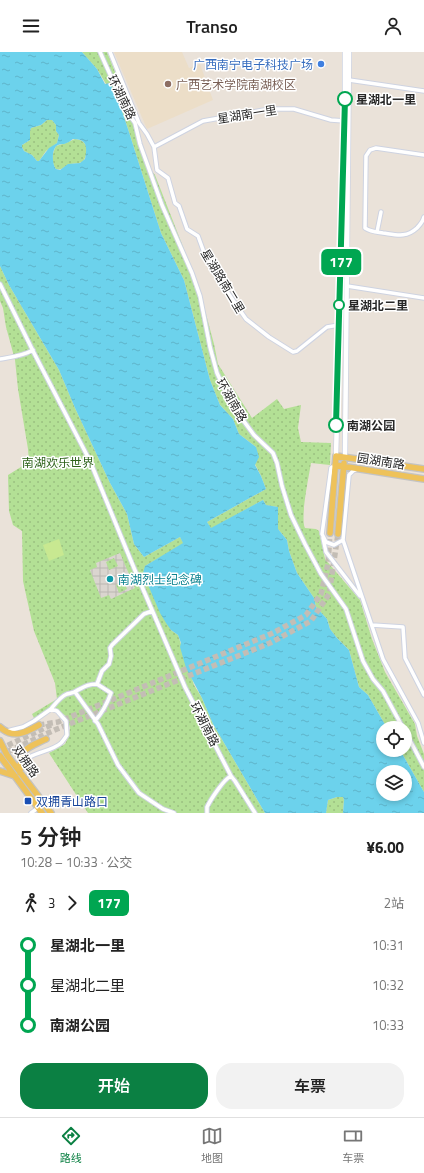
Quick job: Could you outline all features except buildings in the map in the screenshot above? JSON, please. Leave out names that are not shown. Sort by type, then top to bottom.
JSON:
[{"type":"main road","points":[[330,533],[336,456],[346,52]]},
{"type":"main road","points":[[338,534],[345,457],[349,52]]},
{"type":"main road","name":"园湖南路","points":[[336,456],[424,469]]},
{"type":"main road","name":"园湖南路","points":[[335,465],[424,478]]},
{"type":"main road","points":[[0,727],[5,732],[16,734],[39,726]]},
{"type":"main road","points":[[20,773],[20,759],[25,749],[46,739]]},
{"type":"main road","name":"双拥路","points":[[0,742],[20,773],[51,813]]},
{"type":"main road","points":[[0,758],[7,754]]},
{"type":"main road","name":"双拥路","points":[[0,758],[42,813]]},
{"type":"main road","points":[[0,771],[14,776]]},
{"type":"street","name":"环湖南路","points":[[100,52],[126,110],[135,123],[140,144],[162,204],[192,273],[200,296],[217,373],[240,416],[254,435],[273,453],[291,515],[322,574],[346,609],[364,661],[373,679],[383,691],[399,721]]},
{"type":"street","points":[[110,52],[139,123],[154,147]]},
{"type":"street","points":[[349,80],[424,91]]},
{"type":"street","name":"星湖南一里","points":[[154,147],[203,121],[270,109],[294,108],[331,120],[345,121]]},
{"type":"street","name":"星湖路南二里","points":[[154,147],[157,170],[168,178],[175,202],[179,206],[187,229],[198,236],[206,258],[246,319],[269,337],[293,352],[297,351],[327,327],[339,325]]},
{"type":"street","points":[[424,155],[376,148],[370,150],[366,156],[365,228],[369,231],[406,235],[419,226],[424,220],[424,217]]},
{"type":"street","points":[[377,232],[381,212]]},
{"type":"street","name":"环湖南路","points":[[0,284],[90,461],[185,687],[231,776],[236,781],[256,813]]},
{"type":"street","points":[[347,286],[424,298]]},
{"type":"street","points":[[0,359],[27,354],[33,350]]},
{"type":"street","points":[[335,465],[331,468],[322,534],[326,552],[362,598]]},
{"type":"street","points":[[361,469],[353,471],[349,475],[343,540],[372,625],[382,660],[418,723],[424,743]]},
{"type":"street","points":[[322,534],[326,542],[334,545],[343,540]]},
{"type":"street","points":[[97,684],[102,671],[109,664],[111,656],[110,648],[112,645],[144,614],[152,611]]},
{"type":"street","points":[[372,625],[403,627],[405,658],[424,695]]},
{"type":"street","points":[[5,732],[23,727],[34,721],[51,709],[61,698],[69,693],[75,692],[83,686],[91,684],[97,684],[111,693],[106,706],[95,720]]},
{"type":"street","points":[[75,692],[95,720],[118,765],[139,793],[174,813]]},
{"type":"street","points":[[20,773],[23,762],[29,757],[60,744],[67,735],[66,721],[56,711],[51,709]]},
{"type":"street","points":[[412,744],[424,767]]},
{"type":"street","points":[[207,813],[207,808],[216,792],[228,777],[231,776]]},
{"type":"street","points":[[31,813],[38,808]]},
{"type":"shaded area","name":"广西艺术学院南湖校区","points":[[114,52],[182,52],[189,68],[200,64],[213,100],[147,129]]},
{"type":"shaded area","points":[[120,553],[135,588],[111,599],[109,595],[101,598],[90,570],[97,567],[96,563]],"holes":[[[114,558],[118,566],[109,570],[106,562]],[[124,581],[127,589],[119,593],[116,585]]]},
{"type":"green space","name":"南湖公园","points":[[82,52],[107,52],[138,124],[141,144],[149,168],[155,175],[193,272],[202,299],[218,364],[252,418],[277,399],[284,409],[301,405],[298,428],[301,442],[331,443],[330,465],[311,463],[304,506],[305,528],[316,529],[319,531],[325,559],[360,600],[372,639],[385,672],[415,724],[417,736],[424,754],[424,792],[412,771],[412,765],[409,765],[404,757],[412,757],[412,721],[383,721],[368,695],[359,687],[349,650],[330,629],[327,619],[316,607],[314,598],[297,573],[289,551],[287,540],[278,529],[277,507],[266,505],[263,500],[211,529],[207,522],[266,489],[255,464],[256,447],[239,434],[233,419],[220,405],[210,380],[184,280],[161,233],[120,105],[110,83],[106,84],[97,69]]},
{"type":"green space","points":[[47,120],[52,120],[56,125],[56,131],[59,135],[57,143],[46,151],[39,161],[37,161],[32,155],[24,151],[22,145],[30,140],[31,128],[41,125]]},
{"type":"green space","points":[[75,139],[83,142],[86,146],[87,152],[84,160],[80,163],[71,164],[60,169],[56,169],[53,164],[53,158],[56,146]]},
{"type":"green space","name":"南湖欢乐世界","points":[[0,266],[9,285],[59,370],[110,483],[127,514],[134,544],[144,557],[180,537],[184,544],[145,566],[171,630],[178,635],[194,685],[202,698],[213,724],[265,813],[88,813],[49,753],[65,744],[69,736],[70,728],[67,717],[57,709],[34,718],[32,714],[57,699],[55,683],[34,631],[23,581],[22,531],[13,525],[9,511],[8,475],[29,462],[15,360],[0,301]]},
{"type":"green space","points":[[59,539],[64,555],[49,561],[43,545]]},
{"type":"green space","points":[[340,796],[343,797],[344,800],[343,813],[326,813],[328,800]]},
{"type":"water","points":[[0,52],[82,52],[97,69],[105,84],[110,83],[120,105],[161,233],[184,280],[210,380],[220,405],[233,419],[239,434],[256,447],[259,457],[255,465],[266,489],[207,522],[211,528],[263,500],[266,505],[278,507],[278,529],[287,540],[289,551],[297,573],[314,598],[316,607],[327,619],[330,629],[349,650],[359,687],[368,695],[383,721],[376,721],[376,757],[404,757],[409,765],[376,765],[376,801],[412,801],[412,771],[424,792],[424,813],[343,813],[343,797],[337,797],[328,800],[326,813],[265,813],[213,724],[202,698],[186,668],[178,635],[171,630],[160,613],[143,573],[145,566],[183,543],[180,537],[144,557],[134,544],[127,514],[110,483],[59,370],[9,285],[0,266]],"holes":[[[47,120],[52,120],[56,125],[56,131],[59,135],[57,143],[49,148],[39,161],[37,161],[32,155],[24,151],[22,145],[30,140],[31,128],[41,125]],[[73,139],[78,139],[84,142],[86,148],[85,159],[80,163],[68,164],[60,170],[56,169],[53,160],[54,149],[58,145],[65,144]]]},
{"type":"tunnel","points":[[39,725],[58,722],[273,633],[306,615],[321,594],[328,564],[330,533]]},
{"type":"tunnel","points":[[0,755],[57,729],[270,643],[311,621],[329,594],[338,534]]},
{"type":"tunnel","points":[[0,749],[51,725]]},
{"type":"bus line","name":"177","points":[[336,425],[345,99]]},
{"type":"place","name":"广西南宁电子科技广场","points":[[321,64]]},
{"type":"place","name":"广西艺术学院南湖校区","points":[[168,84]]},
{"type":"place","name":"星湖北一里","points":[[345,99]]},
{"type":"place","name":"星湖北二里","points":[[339,305]]},
{"type":"place","name":"南湖公园","points":[[336,425]]},
{"type":"place","name":"南湖烈士纪念碑","points":[[110,579]]},
{"type":"place","name":"双拥青山路口","points":[[28,801]]}]
